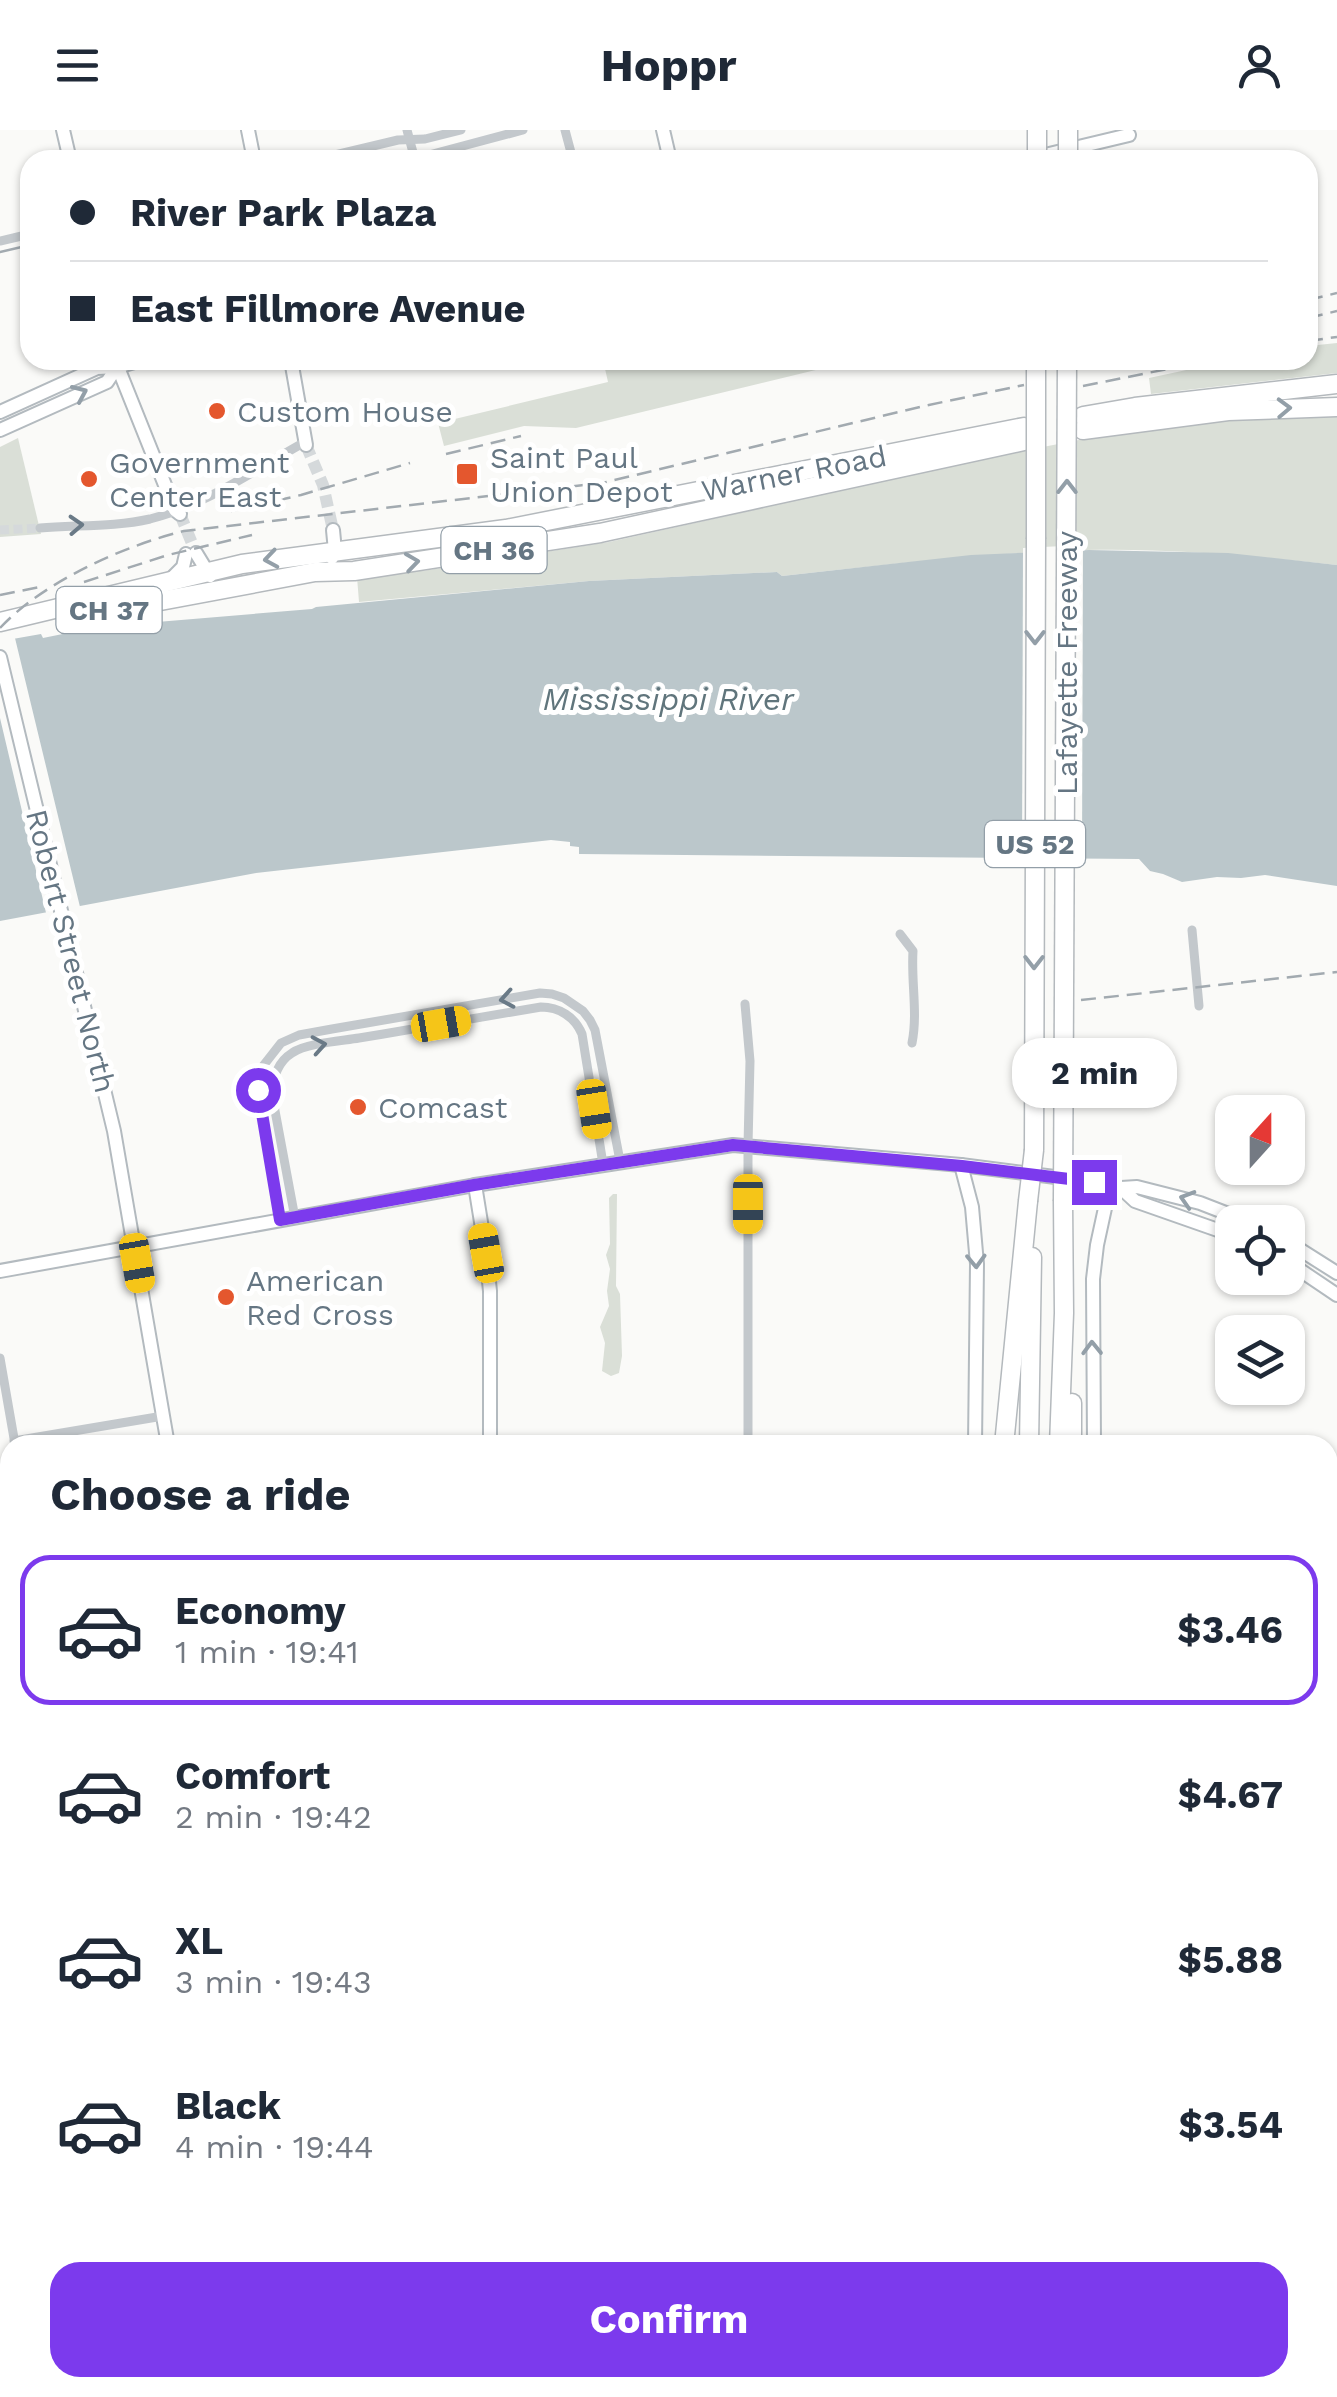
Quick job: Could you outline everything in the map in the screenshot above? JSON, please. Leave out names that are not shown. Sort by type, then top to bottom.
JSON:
[{"type":"highway","name":"Lafayette Freeway","points":[[1031,1201],[1036,370]]},
{"type":"highway","name":"Lafayette Freeway","points":[[1058,1435],[1064,1312],[1067,370]]},
{"type":"highway","points":[[1337,384],[1135,407],[1083,423],[1337,407]]},
{"type":"highway","name":"Warner Road","points":[[207,571],[284,557],[506,529],[1024,434],[600,532],[218,589]]},
{"type":"highway","name":"CH 37","points":[[0,622],[207,571]]},
{"type":"highway","name":"CH 37","points":[[0,634],[218,589]]},
{"type":"highway","points":[[1005,1435],[1031,1201]]},
{"type":"highway","points":[[1030,1435],[1031,1201]]},
{"type":"highway","points":[[1064,1312],[1072,1435]]},
{"type":"street","points":[[356,150],[409,135],[461,130]]},
{"type":"street","points":[[451,150],[523,130]]},
{"type":"street","points":[[1063,150],[1129,133]]},
{"type":"street","points":[[0,412],[93,370]]},
{"type":"street","points":[[0,430],[107,382],[113,370]]},
{"type":"street","points":[[119,370],[176,514]]},
{"type":"street","points":[[40,528],[176,514],[305,444],[293,370]]},
{"type":"street","points":[[316,572],[327,566],[335,551],[332,530]]},
{"type":"street","points":[[165,582],[180,572],[191,553],[218,589]]},
{"type":"street","name":"Robert Street North","points":[[0,658],[110,1111],[166,1435]]},
{"type":"street","points":[[1192,930],[1199,1006]]},
{"type":"street","points":[[900,934],[913,951],[916,1024],[912,1044]]},
{"type":"street","points":[[280,1220],[259,1100],[263,1066],[289,1038],[332,1029],[540,993],[564,998],[583,1010],[595,1030],[620,1161]]},
{"type":"street","points":[[745,1004],[750,1061],[748,1435]]},
{"type":"street","points":[[295,1218],[273,1082],[283,1060],[295,1050],[334,1042],[541,1007],[558,1010],[574,1020],[582,1034],[604,1164]]},
{"type":"street","points":[[0,1271],[474,1185],[717,1146],[748,1145],[962,1166],[1164,1192],[1215,1208]]},
{"type":"street","points":[[962,1166],[972,1207],[977,1264],[975,1435]]},
{"type":"street","points":[[474,1185],[490,1290],[490,1435]]},
{"type":"street","points":[[1115,1187],[1135,1200],[1215,1229]]},
{"type":"street","points":[[1094,1435],[1093,1279],[1115,1187]]},
{"type":"street","points":[[1305,1253],[1337,1273]]},
{"type":"street","points":[[1305,1273],[1337,1295]]},
{"type":"street","points":[[0,1358],[14,1435]]},
{"type":"street","points":[[59,1435],[163,1416]]},
{"type":"shaded area","points":[[1337,343],[1337,373],[1151,394],[1149,378],[1186,370],[1318,370],[1318,345]]},
{"type":"shaded area","points":[[605,370],[816,370],[576,428],[524,426],[444,446],[438,423],[608,382]]},
{"type":"shaded area","points":[[1337,416],[1337,565],[1180,551],[1086,550],[782,576],[777,572],[589,581],[359,602],[357,577],[609,542],[1089,438],[1194,423]]},
{"type":"shaded area","points":[[18,438],[41,534],[0,537],[0,447]]},
{"type":"shaded area","points":[[617,1194],[616,1286],[620,1294],[622,1356],[619,1373],[611,1376],[602,1371],[605,1343],[600,1327],[609,1306],[610,1269],[606,1255],[610,1244],[609,1198]]},
{"type":"water","name":"Mississippi River","points":[[1089,550],[1228,553],[1337,565],[1337,886],[1265,875],[1182,882],[1150,871],[1139,859],[579,854],[579,847],[570,846],[570,842],[551,840],[256,873],[0,921],[0,649],[7,640],[41,634],[43,638],[97,627],[589,581],[777,572],[782,576],[971,555]]},
{"type":"pier","points":[[1083,545],[1082,864],[1022,864],[1023,548]]},
{"type":"pier","points":[[14,634],[81,911],[47,917],[0,718],[0,644],[4,636]]},
{"type":"tunnel","points":[[306,445],[323,485],[333,530]]},
{"type":"tunnel","points":[[180,514],[196,553]]},
{"type":"tunnel","points":[[0,530],[40,528]]},
{"type":"tram line","points":[[0,252],[20,247]]},
{"type":"railway","points":[[1318,298],[1337,293]]},
{"type":"railway","points":[[1318,316],[1337,311]]},
{"type":"railway","points":[[1318,340],[1337,337]]},
{"type":"railway","points":[[1083,386],[1162,370]]},
{"type":"railway","points":[[0,628],[38,596],[85,568],[184,531],[602,483],[1024,385]]},
{"type":"railway","points":[[446,454],[521,436]]},
{"type":"railway","points":[[231,511],[410,463]]},
{"type":"railway","points":[[84,582],[168,555],[252,535]]},
{"type":"railway","points":[[0,595],[40,587]]},
{"type":"railway","points":[[1081,1000],[1337,972]]},
{"type":"place","name":"Custom House","points":[[217,411]]},
{"type":"place","name":"Saint Paul Union Depot","points":[[467,474]]},
{"type":"place","name":"Government Center East","points":[[89,479]]},
{"type":"place","name":"Comcast","points":[[358,1107]]},
{"type":"place","name":"American Red Cross","points":[[226,1297]]},
{"type":"route","points":[[258,1090],[280,1220],[733,1145],[1094,1182]]}]
